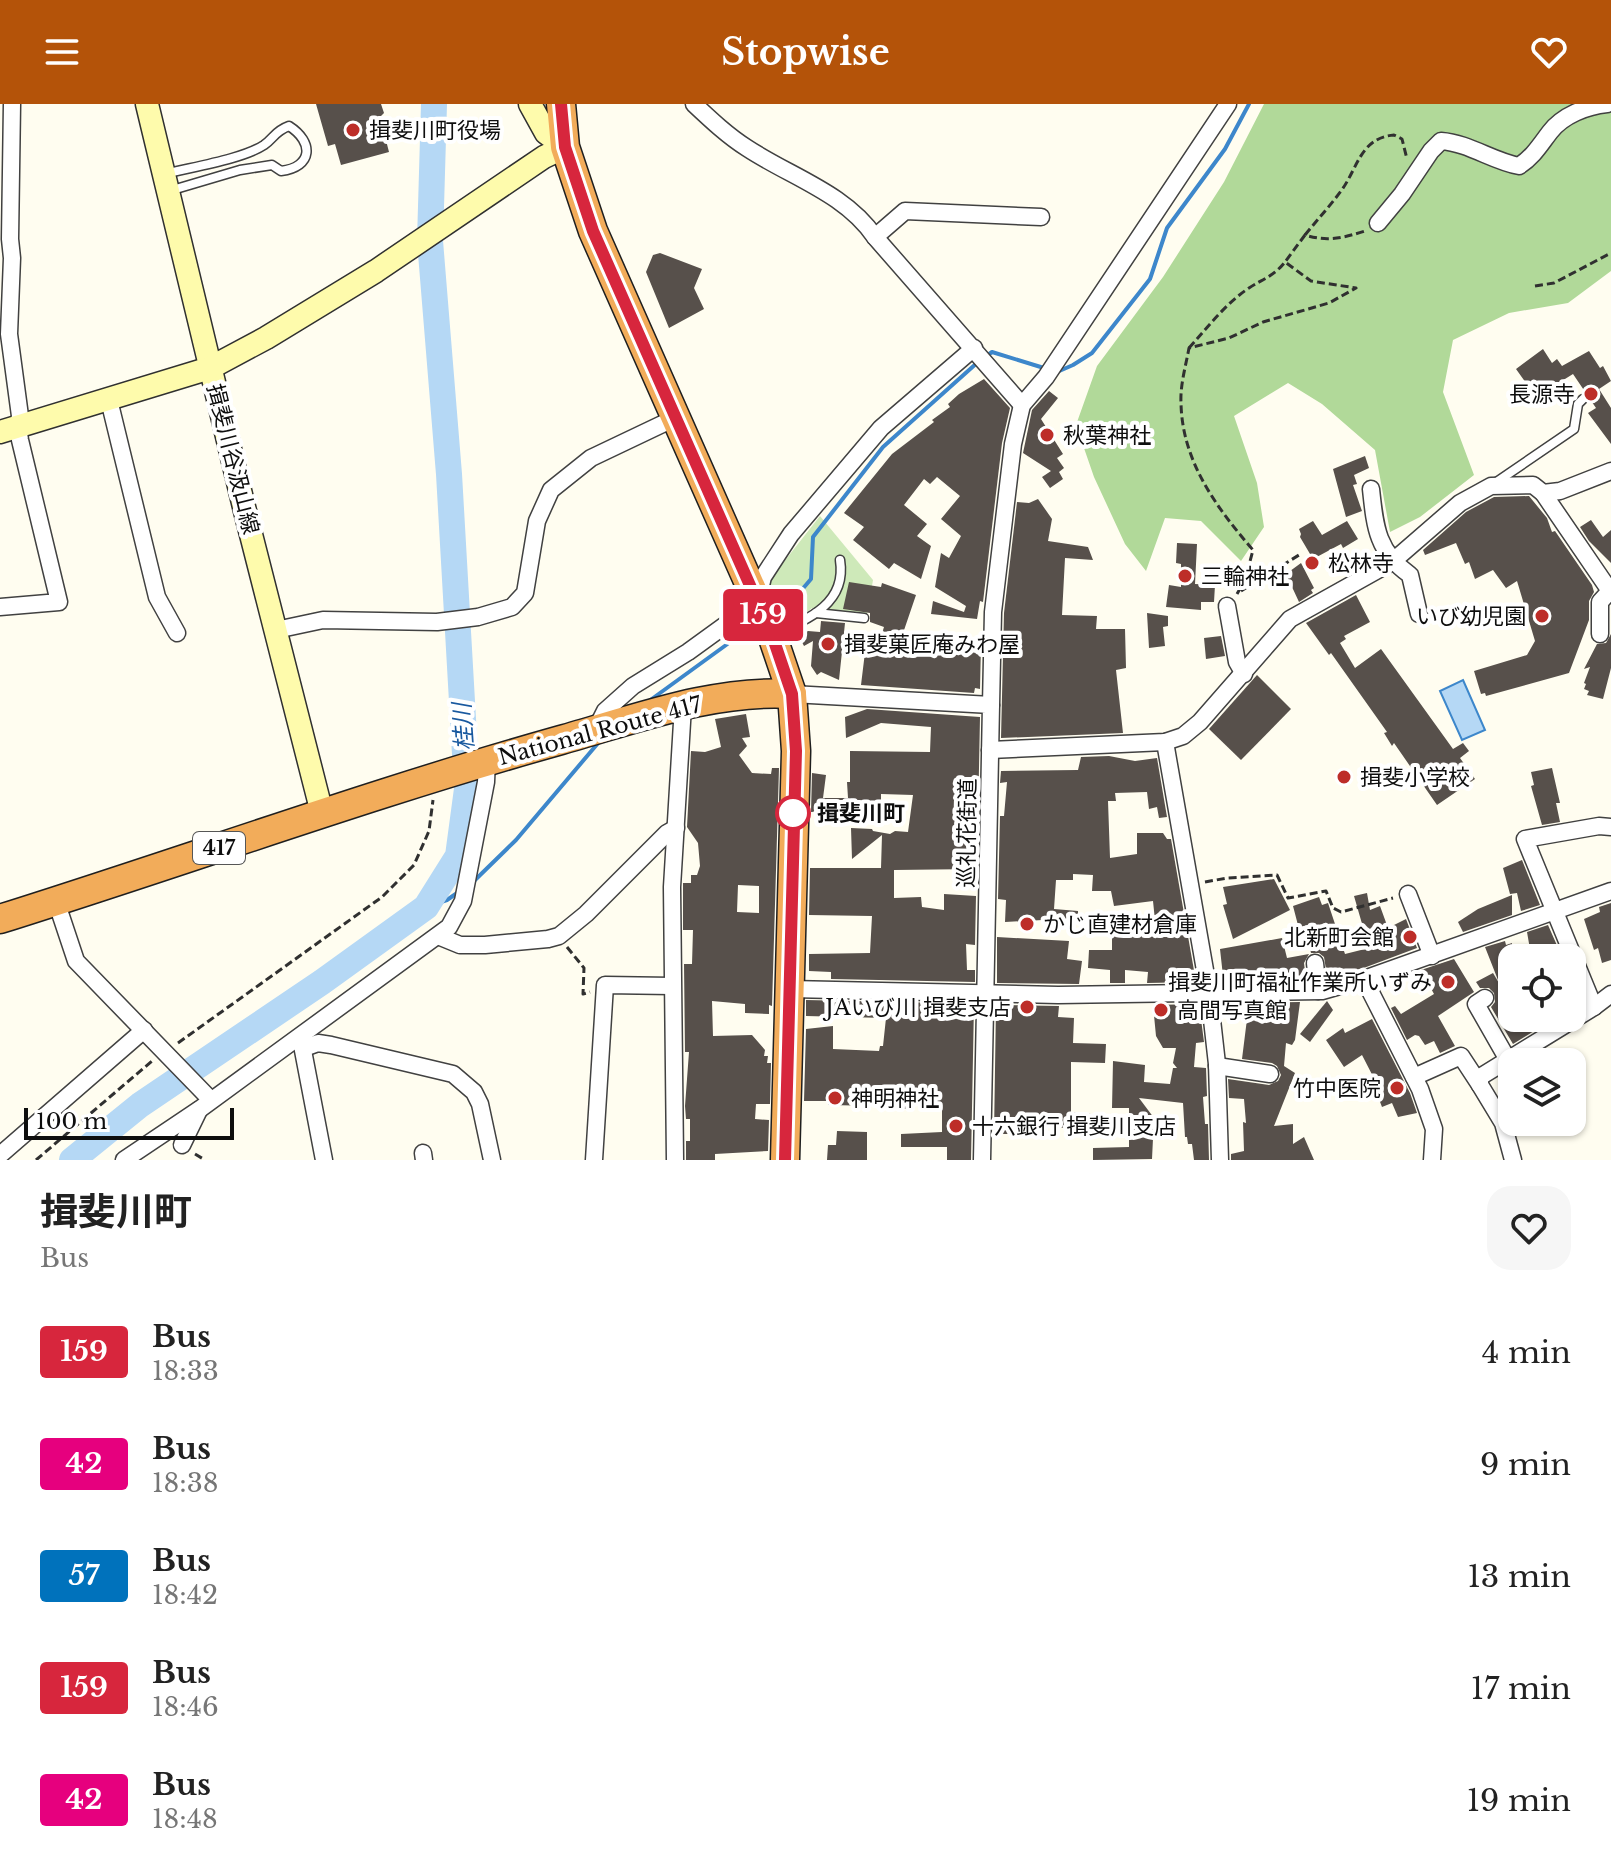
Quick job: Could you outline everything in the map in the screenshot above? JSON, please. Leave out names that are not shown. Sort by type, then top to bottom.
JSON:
[{"type":"highway","points":[[561,104],[565,147],[593,231],[772,635],[792,694],[796,751],[785,1160]]},
{"type":"highway","name":"National Route 417","points":[[0,919],[482,762],[683,706],[762,692],[792,694]]},
{"type":"street","points":[[9,429],[20,416],[9,334],[12,258],[5,239],[12,104]]},
{"type":"street","name":"揖斐川谷汲山線","points":[[147,104],[322,813]]},
{"type":"street","points":[[9,429],[210,368],[266,338],[414,246],[544,157],[565,147],[546,133],[530,104]]},
{"type":"street","points":[[694,104],[747,148],[850,207],[1022,405],[1046,377],[1228,104]]},
{"type":"street","points":[[1378,223],[1441,141],[1457,142],[1502,163],[1519,166],[1529,160],[1552,129],[1563,120],[1580,111],[1607,104]]},
{"type":"street","points":[[875,237],[905,211],[1041,217]]},
{"type":"street","points":[[596,730],[605,711],[633,686],[688,652],[757,602],[763,577],[791,534],[881,428],[975,350]]},
{"type":"street","points":[[109,400],[157,597],[177,633]]},
{"type":"street","name":"巡礼花街道","points":[[982,1160],[993,612],[1013,444],[1022,405]]},
{"type":"street","points":[[276,630],[323,620],[437,622],[473,618],[512,607],[525,593],[537,521],[551,490],[591,458],[675,418]]},
{"type":"street","points":[[0,607],[59,602],[9,429]]},
{"type":"street","points":[[1543,493],[1560,491],[1611,471]]},
{"type":"street","points":[[990,750],[1165,742],[1183,736],[1244,674],[1290,619],[1392,562],[1460,503],[1491,486],[1533,485],[1543,493],[1610,591],[1600,602],[1600,634]]},
{"type":"street","points":[[1371,489],[1376,531],[1392,562],[1410,575],[1419,614]]},
{"type":"street","points":[[1227,606],[1237,662],[1244,674]]},
{"type":"street","points":[[792,694],[991,705]]},
{"type":"street","points":[[675,1160],[672,887],[683,706]]},
{"type":"street","points":[[1165,742],[1209,993],[1217,1066],[1220,1160]]},
{"type":"street","points":[[124,1160],[205,1101],[302,1042],[449,927],[463,901],[486,782],[482,762]]},
{"type":"street","points":[[1594,1007],[1525,839],[1599,826],[1611,827]]},
{"type":"street","points":[[438,936],[460,945],[485,945],[559,936],[586,914],[667,833],[676,828]]},
{"type":"street","points":[[790,989],[1058,995],[1318,991],[1432,956],[1611,891]]},
{"type":"street","points":[[1408,894],[1432,956]]},
{"type":"street","points":[[56,901],[76,961],[144,1030],[205,1101]]},
{"type":"street","points":[[1315,963],[1318,991]]},
{"type":"street","points":[[1364,979],[1414,1077],[1434,1129],[1432,1160]]},
{"type":"street","points":[[594,1160],[605,985],[672,986]]},
{"type":"street","points":[[1527,1048],[1611,994]]},
{"type":"street","points":[[1485,998],[1476,1004],[1501,1048]]},
{"type":"street","points":[[0,1155],[144,1030]]},
{"type":"street","points":[[302,1042],[324,1160]]},
{"type":"street","points":[[302,1042],[331,1045],[453,1074],[474,1092],[480,1104],[492,1160]]},
{"type":"street","points":[[1414,1077],[1461,1056],[1503,1123],[1513,1160]]},
{"type":"street","points":[[1217,1066],[1270,1074]]},
{"type":"street","points":[[1480,1085],[1480,1077],[1498,1066]]},
{"type":"street","points":[[182,1145],[205,1101]]},
{"type":"lane","points":[[289,126],[304,141],[307,151],[304,161],[296,169],[281,171],[272,165],[167,183],[266,144],[275,131],[289,126]]},
{"type":"lane","points":[[1491,486],[1574,429],[1578,404],[1583,399]]},
{"type":"lane","points":[[772,635],[810,618],[832,598],[842,575],[840,560]]},
{"type":"lane","points":[[816,613],[864,618]]},
{"type":"path","points":[[1240,592],[1239,587],[1245,580],[1253,550],[1209,494],[1186,443],[1180,401],[1189,348],[1223,310],[1247,289],[1271,277],[1285,262],[1342,190],[1366,148],[1376,140],[1394,135],[1402,139],[1410,182]]},
{"type":"path","points":[[1305,235],[1321,240],[1343,238],[1378,223]]},
{"type":"path","points":[[1535,286],[1554,283],[1611,253]]},
{"type":"path","points":[[1189,348],[1229,338],[1263,322],[1329,303],[1356,288],[1311,281],[1285,262]]},
{"type":"path","points":[[1227,606],[1240,592],[1299,555]]},
{"type":"path","points":[[36,1160],[166,1054],[382,897],[414,865],[429,831],[434,777]]},
{"type":"path","points":[[1191,885],[1227,878],[1277,875],[1288,898],[1326,891],[1333,908],[1341,912],[1408,894]]},
{"type":"path","points":[[559,936],[584,968],[583,994],[605,988]]},
{"type":"green space","points":[[1264,104],[1611,104],[1611,271],[1568,303],[1509,313],[1453,340],[1443,392],[1474,475],[1420,517],[1390,532],[1375,450],[1322,404],[1288,383],[1234,416],[1257,483],[1264,527],[1241,561],[1201,521],[1165,518],[1146,571],[1125,544],[1094,477],[1076,425],[1097,366],[1163,277],[1224,182]]},
{"type":"green space","points":[[820,516],[873,580],[867,615],[812,608],[801,617],[784,622],[768,582]]},
{"type":"water","points":[[1463,680],[1485,730],[1462,740],[1440,691]]},
{"type":"building","name":"揖斐川町役場","points":[[316,104],[381,104],[384,113],[380,117],[389,152],[341,165],[335,144],[328,146]]},
{"type":"building","points":[[660,253],[702,269],[694,288],[704,309],[669,328],[646,272],[653,255]]},
{"type":"building","name":"長源寺","points":[[1543,349],[1552,363],[1557,359],[1562,366],[1589,351],[1600,368],[1603,366],[1611,381],[1599,389],[1611,408],[1611,444],[1588,413],[1596,408],[1573,374],[1536,397],[1516,369]]},
{"type":"building","points":[[984,379],[1010,408],[1002,443],[983,602],[980,601],[977,619],[931,614],[933,601],[964,612],[966,606],[935,587],[941,553],[949,558],[961,536],[941,519],[960,496],[937,477],[930,484],[924,479],[904,505],[927,524],[917,536],[931,546],[921,579],[894,563],[889,569],[853,540],[864,527],[844,513],[892,454],[934,422],[932,420],[950,407],[948,404],[959,394]]},
{"type":"building","points":[[1049,391],[1058,398],[1041,419],[1063,454],[1057,458],[1064,468],[1059,472],[1063,479],[1050,488],[1042,477],[1051,471],[1023,453],[1032,410]]},
{"type":"building","points":[[1365,456],[1369,468],[1354,475],[1357,484],[1353,485],[1362,511],[1346,517],[1333,469]]},
{"type":"building","points":[[1529,496],[1592,585],[1594,592],[1589,601],[1589,620],[1569,673],[1486,696],[1485,693],[1481,694],[1474,671],[1527,655],[1535,641],[1517,581],[1506,588],[1493,570],[1475,579],[1469,562],[1465,564],[1456,543],[1425,555],[1423,550],[1466,512],[1494,497]]},
{"type":"building","points":[[1038,499],[1052,519],[1048,541],[1088,547],[1093,560],[1065,558],[1062,615],[1097,616],[1096,629],[1125,629],[1126,668],[1116,670],[1123,733],[1001,738],[1004,613],[1017,502],[1029,503]]},
{"type":"building","points":[[1591,520],[1603,537],[1611,530],[1611,563],[1580,527]]},
{"type":"building","points":[[1313,521],[1322,535],[1347,521],[1358,539],[1313,559],[1300,537],[1299,529]]},
{"type":"building","name":"三輪神社","points":[[1177,543],[1197,544],[1195,584],[1215,585],[1214,602],[1201,602],[1201,610],[1166,607],[1169,585],[1181,587],[1181,564],[1176,563]]},
{"type":"building","points":[[1301,563],[1314,588],[1311,590],[1313,593],[1299,602],[1286,574]]},
{"type":"building","points":[[849,582],[881,587],[882,583],[916,595],[901,639],[981,643],[980,689],[975,688],[974,693],[861,685],[866,644],[878,646],[884,627],[870,622],[870,613],[843,609]]},
{"type":"building","points":[[1356,595],[1370,622],[1344,636],[1346,639],[1340,643],[1355,668],[1381,649],[1453,749],[1463,743],[1469,751],[1460,758],[1475,779],[1437,805],[1394,743],[1392,746],[1384,733],[1387,732],[1331,653],[1329,655],[1306,623]]},
{"type":"building","points":[[1147,613],[1168,616],[1168,626],[1163,627],[1165,646],[1149,648]]},
{"type":"building","name":"揖斐菓匠庵みわ屋","points":[[821,621],[845,623],[839,680],[821,672],[817,675],[811,666],[813,641],[804,646],[799,636],[808,631],[820,632]]},
{"type":"building","points":[[1611,634],[1611,668],[1603,699],[1587,695],[1589,691],[1584,689],[1584,683],[1590,667],[1584,669],[1597,644],[1606,643]]},
{"type":"building","points":[[1221,636],[1225,656],[1206,659],[1204,638]]},
{"type":"building","points":[[1257,675],[1291,709],[1241,760],[1209,729]]},
{"type":"building","points":[[867,709],[980,717],[977,869],[894,870],[894,898],[921,897],[922,907],[944,910],[944,894],[976,896],[975,945],[966,944],[967,970],[975,970],[975,982],[831,979],[831,972],[809,971],[809,954],[870,953],[872,916],[809,915],[810,868],[881,868],[882,835],[852,859],[851,828],[890,834],[895,831],[908,832],[913,795],[881,794],[881,807],[811,812],[812,773],[826,775],[823,798],[848,798],[850,751],[930,752],[931,727],[881,723],[846,738],[845,717]]},
{"type":"building","points":[[746,714],[750,737],[742,738],[747,746],[739,755],[752,773],[771,774],[772,768],[779,768],[772,1006],[769,1005],[769,1014],[745,1013],[745,1004],[712,1001],[713,1036],[752,1035],[765,1050],[767,1063],[771,1063],[770,1104],[756,1104],[755,1119],[769,1120],[768,1151],[715,1154],[715,1160],[686,1160],[690,1119],[686,1119],[685,1106],[689,1052],[685,1052],[684,964],[692,964],[693,930],[683,930],[683,883],[691,883],[691,875],[697,875],[700,866],[698,843],[687,827],[691,751],[705,752],[721,747],[715,719]],"holes":[[[738,885],[759,886],[759,913],[737,912]]]},
{"type":"building","points":[[1109,756],[1135,761],[1157,758],[1167,817],[1159,818],[1157,807],[1149,809],[1147,792],[1115,793],[1116,801],[1108,801],[1110,858],[1137,854],[1137,833],[1163,833],[1171,839],[1196,982],[1147,983],[1148,972],[1125,970],[1125,983],[1110,983],[1110,970],[1088,968],[1089,950],[1112,950],[1112,931],[1156,930],[1153,901],[1114,906],[1111,891],[1092,891],[1093,875],[1073,874],[1073,880],[1056,880],[1054,909],[1078,911],[1078,918],[1005,922],[1006,900],[998,899],[1000,816],[1004,816],[1007,782],[1000,783],[1001,771],[1078,770],[1081,757]]},
{"type":"building","points":[[1552,768],[1560,803],[1556,803],[1560,822],[1542,825],[1531,786],[1534,785],[1531,772]]},
{"type":"building","points":[[1522,860],[1540,905],[1521,911],[1517,893],[1510,894],[1503,868]]},
{"type":"building","points":[[1274,879],[1290,910],[1233,939],[1223,905],[1227,904],[1223,887]]},
{"type":"building","points":[[1367,893],[1370,910],[1380,906],[1388,928],[1406,919],[1417,948],[1361,969],[1327,976],[1324,957],[1311,953],[1305,927],[1299,929],[1293,906],[1319,897],[1322,905],[1328,903],[1345,954],[1369,948],[1354,896]]},
{"type":"building","points":[[1512,895],[1512,915],[1463,932],[1458,922],[1478,909]]},
{"type":"building","points":[[1611,903],[1611,960],[1602,963],[1598,948],[1594,950],[1584,919],[1600,912],[1599,907]]},
{"type":"building","points":[[1548,925],[1556,944],[1529,944],[1527,932]]},
{"type":"building","points":[[997,937],[1069,941],[1067,959],[1082,961],[1079,984],[997,983]]},
{"type":"building","points":[[1282,938],[1287,958],[1309,954],[1304,963],[1306,980],[1296,980],[1296,974],[1274,981],[1273,974],[1223,976],[1220,949]]},
{"type":"building","points":[[1505,941],[1506,944],[1498,944],[1498,980],[1485,947]]},
{"type":"building","points":[[1454,959],[1474,992],[1438,1016],[1455,1046],[1440,1053],[1434,1041],[1425,1045],[1415,1035],[1407,1040],[1391,1008],[1395,1006],[1401,1014],[1434,994],[1421,970]]},
{"type":"building","points":[[1493,973],[1498,981],[1498,1019],[1491,1007],[1495,1002],[1494,993],[1489,988],[1480,988],[1476,982]]},
{"type":"building","points":[[806,1000],[945,1003],[944,1018],[966,1019],[968,1004],[974,1004],[971,1160],[947,1160],[947,1147],[901,1147],[901,1134],[942,1132],[942,1103],[913,1102],[913,1109],[880,1109],[880,1106],[828,1105],[829,1101],[804,1101],[806,1029],[833,1026],[833,1049],[879,1051],[883,1046],[886,1018],[806,1016]]},
{"type":"building","points":[[1327,1001],[1333,1010],[1310,1042],[1300,1034]]},
{"type":"building","points":[[1300,1002],[1295,1040],[1292,1045],[1286,1043],[1284,1066],[1295,1073],[1274,1126],[1293,1124],[1293,1144],[1304,1137],[1314,1160],[1231,1160],[1231,1154],[1244,1151],[1243,1122],[1246,1123],[1244,1099],[1229,1098],[1228,1079],[1269,1085],[1278,1081],[1281,1075],[1272,1063],[1242,1059],[1249,1003]]},
{"type":"building","points":[[1199,1004],[1204,1042],[1196,1043],[1194,1067],[1206,1068],[1207,1096],[1203,1097],[1205,1124],[1208,1124],[1209,1160],[1194,1160],[1192,1144],[1188,1144],[1185,1137],[1183,1103],[1139,1098],[1154,1118],[1152,1159],[1093,1160],[1093,1148],[1129,1147],[1129,1108],[1112,1108],[1113,1061],[1145,1065],[1144,1082],[1170,1084],[1173,1068],[1177,1068],[1173,1063],[1176,1048],[1163,1048],[1156,1036],[1153,1005]]},
{"type":"building","points":[[996,1005],[1059,1006],[1058,1017],[1074,1018],[1073,1043],[1106,1044],[1105,1063],[1071,1062],[1071,1112],[1101,1115],[1101,1129],[1070,1124],[1070,1128],[1047,1127],[1048,1124],[1023,1122],[1022,1134],[994,1134]]},
{"type":"building","points":[[1372,1019],[1417,1113],[1398,1117],[1392,1103],[1382,1107],[1377,1094],[1381,1092],[1362,1055],[1344,1067],[1326,1040],[1343,1028],[1345,1033]]},
{"type":"building","points":[[1506,1032],[1532,1032],[1513,1044]]},
{"type":"building","points":[[837,1131],[867,1132],[867,1160],[827,1160],[828,1145],[836,1145]]},
{"type":"waterway","name":"桂川","points":[[72,1160],[140,1105],[322,982],[426,907],[458,856],[467,789],[449,474],[430,241],[434,104]]},
{"type":"waterway","points":[[1057,372],[1092,353],[1150,279],[1167,228],[1225,149],[1249,104]]},
{"type":"waterway","points":[[985,357],[992,352],[1044,368]]},
{"type":"waterway","points":[[776,600],[794,599],[811,579],[813,537],[883,447],[978,362]]},
{"type":"waterway","points":[[649,701],[744,632]]},
{"type":"waterway","points":[[474,881],[516,840],[599,742]]},
{"type":"waterway","points":[[426,907],[447,900],[460,891]]},
{"type":"bus line","name":"159","points":[[561,104],[565,147],[593,231],[772,635],[792,694],[796,751],[785,1160]]},
{"type":"place","name":"揖斐川町役場","points":[[353,130]]},
{"type":"place","name":"長源寺","points":[[1591,394]]},
{"type":"place","name":"秋葉神社","points":[[1047,435]]},
{"type":"place","name":"松林寺","points":[[1312,563]]},
{"type":"place","name":"三輪神社","points":[[1185,576]]},
{"type":"place","name":"いび幼児園","points":[[1542,616]]},
{"type":"place","name":"揖斐菓匠庵みわ屋","points":[[828,644]]},
{"type":"place","name":"揖斐小学校","points":[[1344,777]]},
{"type":"place","name":"揖斐川町","points":[[793,813]]},
{"type":"place","name":"かじ直建材倉庫","points":[[1027,924]]},
{"type":"place","name":"北新町会館","points":[[1410,937]]},
{"type":"place","name":"揖斐川町福祉作業所いずみ","points":[[1448,982]]},
{"type":"place","name":"JAいび川 揖斐支店","points":[[1027,1007]]},
{"type":"place","name":"高間写真館","points":[[1161,1010]]},
{"type":"place","name":"竹中医院","points":[[1397,1088]]},
{"type":"place","name":"神明神社","points":[[835,1098]]},
{"type":"place","name":"十六銀行 揖斐川支店","points":[[956,1126]]}]
